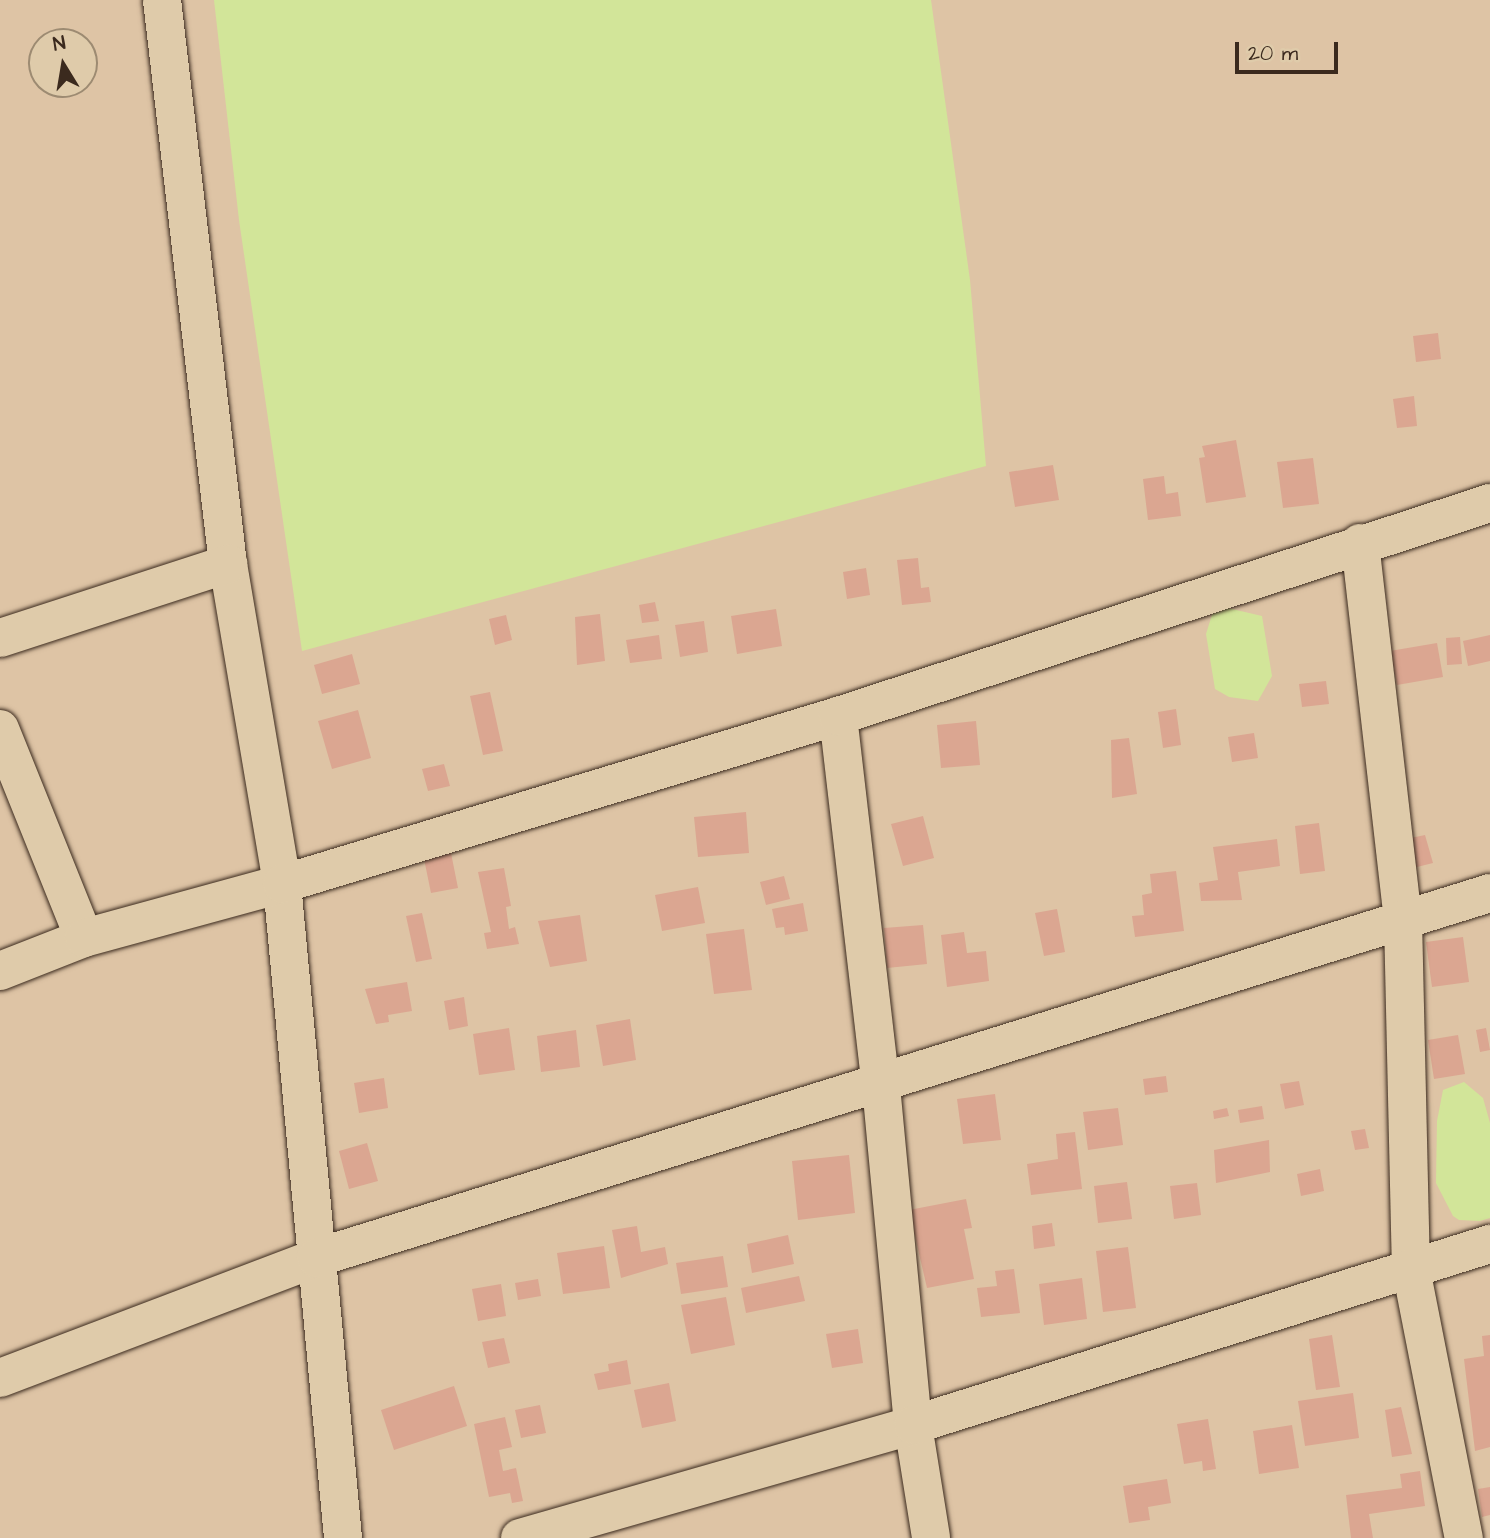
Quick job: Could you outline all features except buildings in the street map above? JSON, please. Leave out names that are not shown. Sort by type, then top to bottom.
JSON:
[{"type":"street","points":[[162,0],[228,564],[282,884],[343,1538]]},
{"type":"street","points":[[0,971],[84,938],[282,884],[838,716],[1360,543],[1490,503]]},
{"type":"street","points":[[1360,543],[1402,920],[1411,1269],[1464,1538]]},
{"type":"street","points":[[0,638],[228,564]]},
{"type":"street","points":[[838,716],[881,1086],[913,1425],[930,1538]]},
{"type":"street","points":[[0,729],[84,938]]},
{"type":"street","points":[[0,1378],[316,1258],[881,1086],[1490,893]]},
{"type":"street","points":[[520,1538],[913,1425],[1490,1244]]},
{"type":"green space","points":[[214,0],[931,0],[970,280],[986,466],[302,651],[239,220]]},
{"type":"green space","points":[[1215,605],[1262,616],[1272,676],[1258,701],[1229,697],[1215,689],[1206,634]]},
{"type":"green space","points":[[1464,1082],[1483,1098],[1490,1123],[1490,1218],[1480,1221],[1459,1220],[1453,1216],[1436,1183],[1437,1121],[1443,1090]]}]
